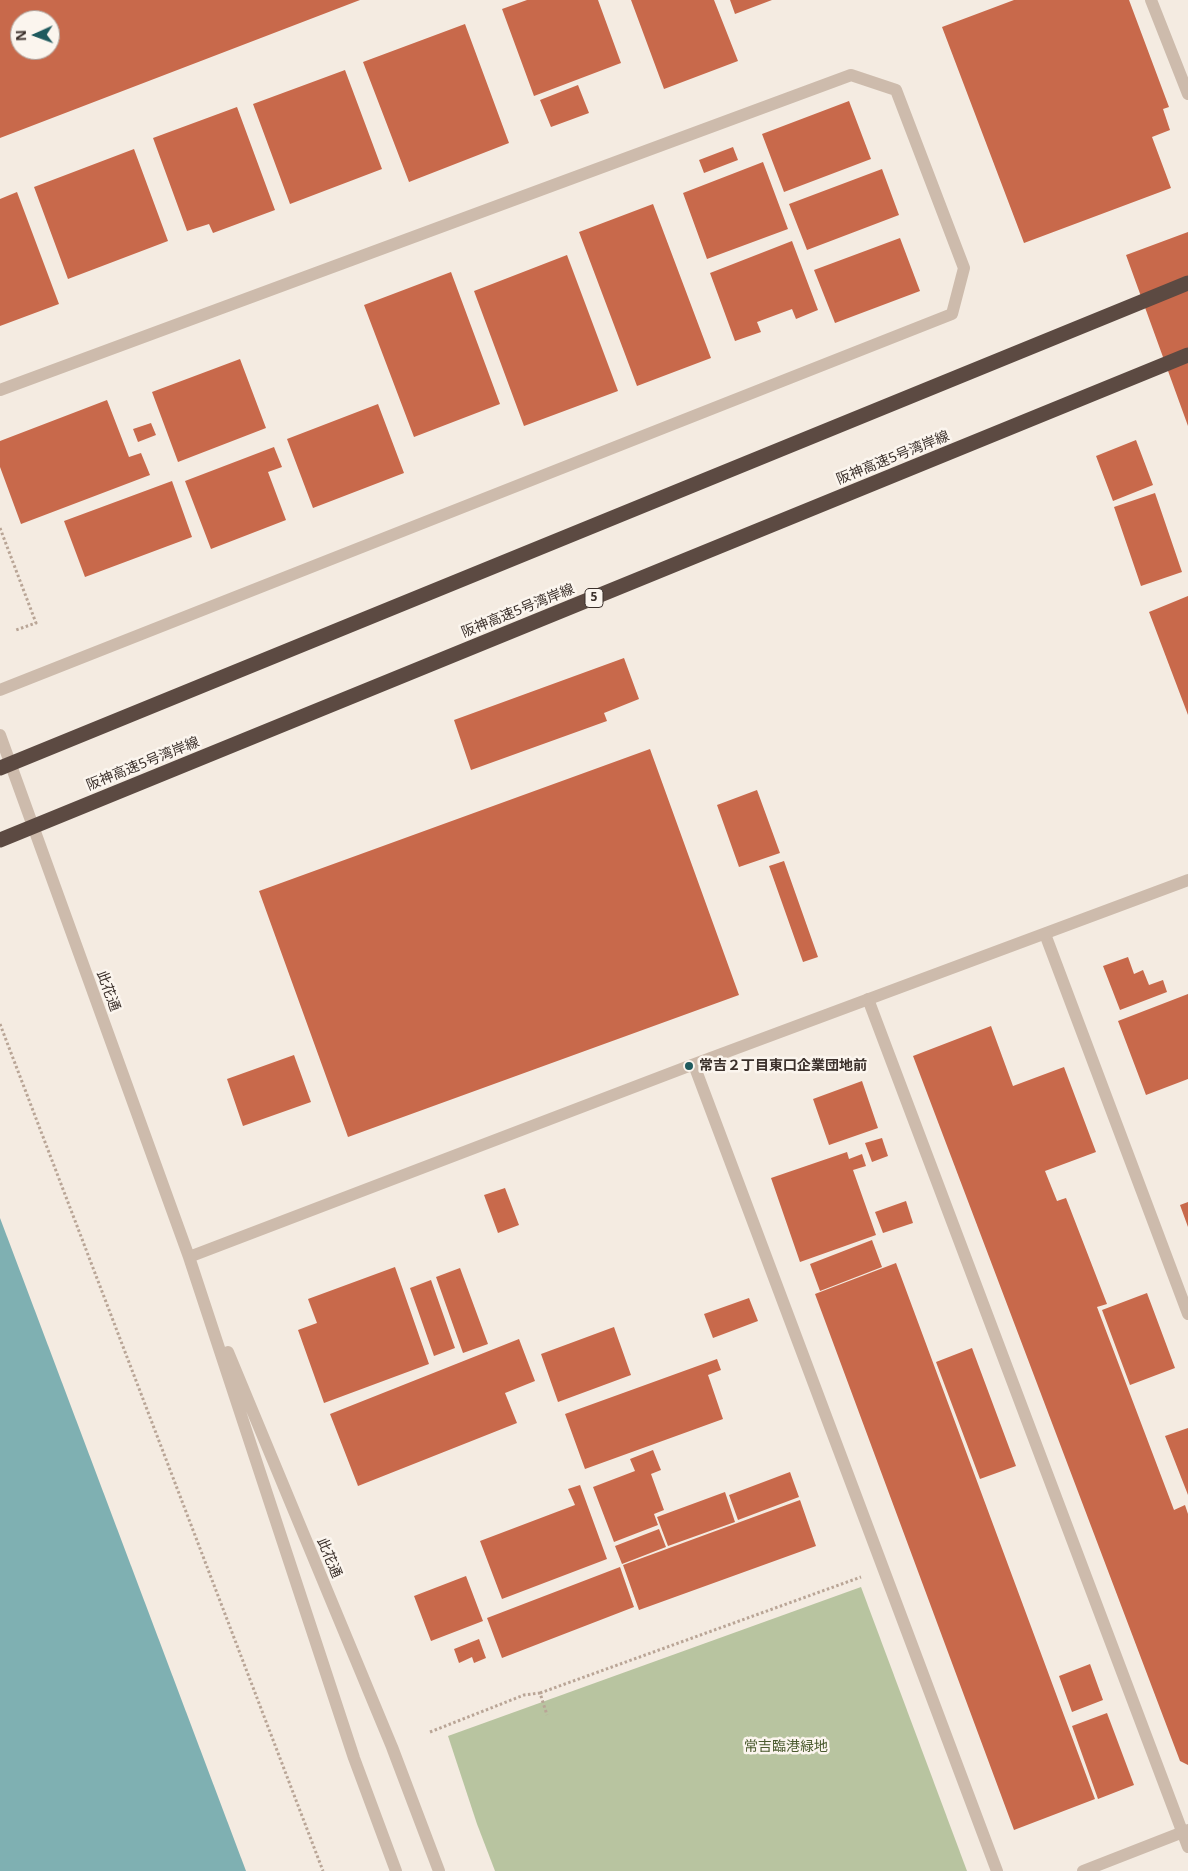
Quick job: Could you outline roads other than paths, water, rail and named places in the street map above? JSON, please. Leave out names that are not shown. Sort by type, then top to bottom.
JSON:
[{"type":"highway","points":[[0,768],[1188,283]]},
{"type":"highway","name":"阪神高速5号湾岸線","points":[[0,840],[1188,355]]},
{"type":"street","points":[[1152,0],[1188,94]]},
{"type":"street","points":[[0,390],[852,75],[896,90],[964,268],[952,314],[0,690]]},
{"type":"street","name":"此花通","points":[[0,735],[188,1257],[354,1758],[396,1871]]},
{"type":"street","points":[[188,1257],[868,999],[1188,880]]},
{"type":"street","points":[[1045,934],[1188,1314]]},
{"type":"street","points":[[868,999],[1185,1831],[1188,1847]]},
{"type":"street","points":[[694,1065],[997,1871]]},
{"type":"street","name":"此花通","points":[[188,1257],[392,1747],[439,1871]]},
{"type":"street","points":[[1083,1871],[1185,1831]]},
{"type":"water","points":[[0,1218],[246,1871],[0,1871]]},
{"type":"place","name":"常吉２丁目東口企業団地前","points":[[689,1066]]},
{"type":"park label","name":"常吉臨港緑地","points":[[786,1747]]}]
